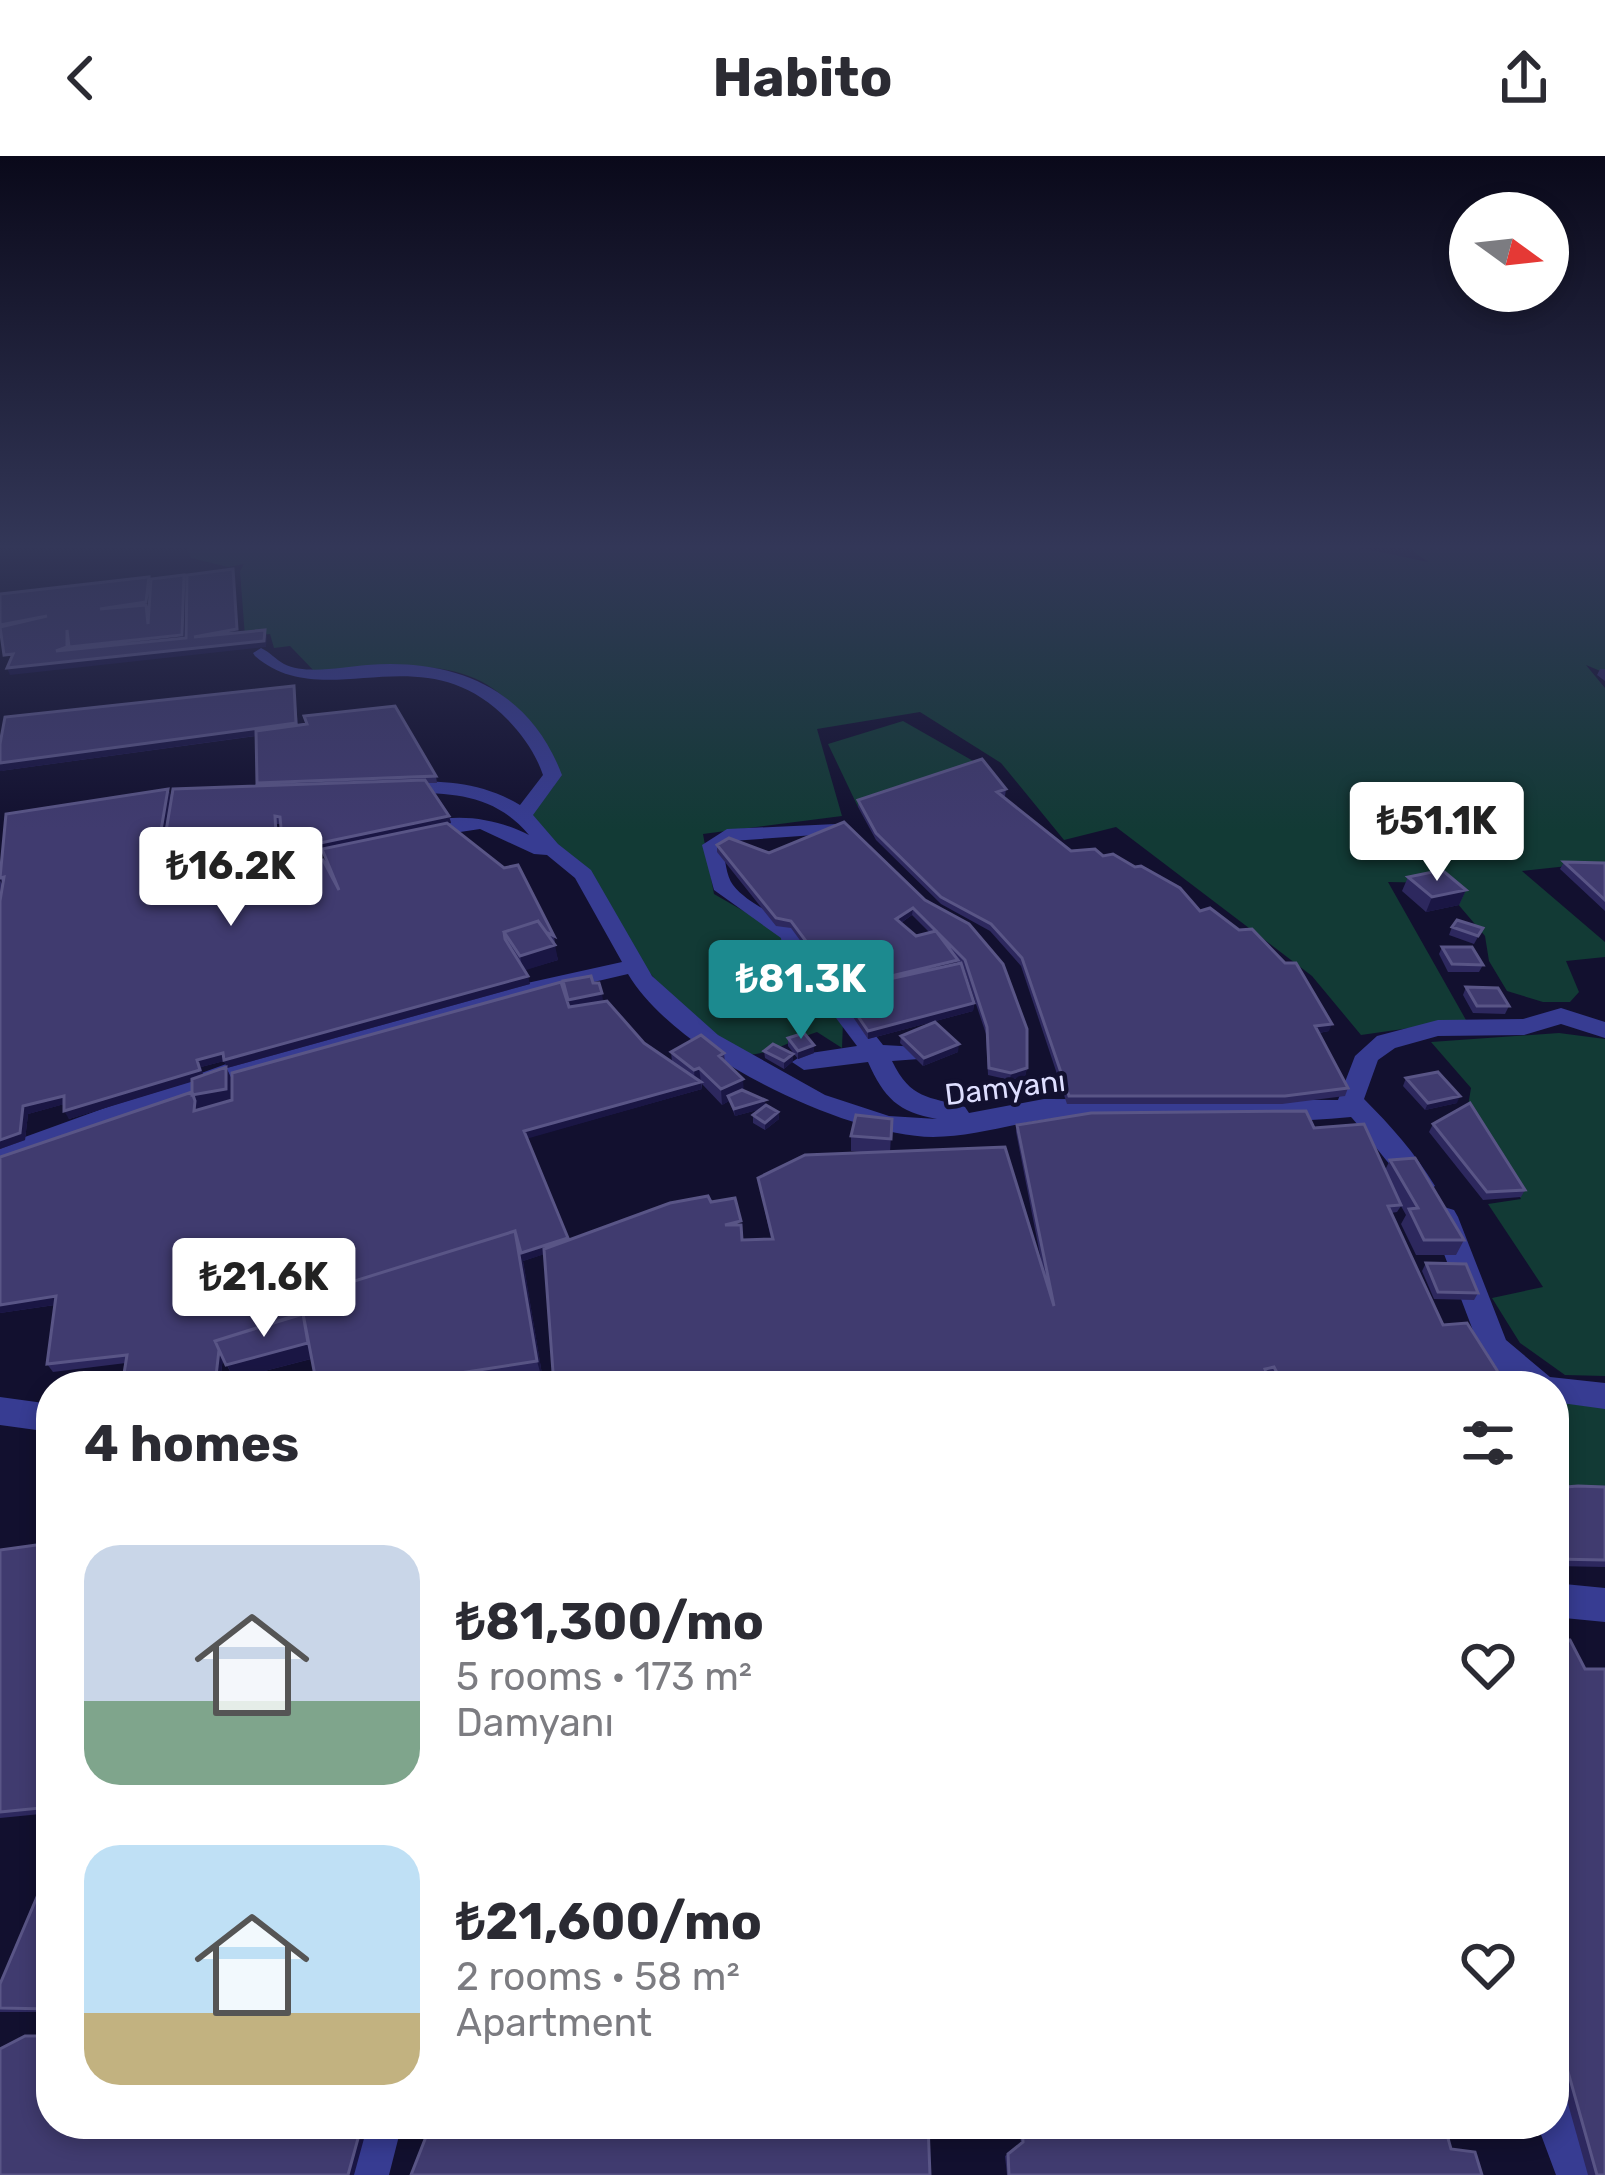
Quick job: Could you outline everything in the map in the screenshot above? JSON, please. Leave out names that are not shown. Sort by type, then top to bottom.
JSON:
[{"type":"street","points":[[261,653],[308,685],[419,667],[495,693],[511,708],[553,775],[523,814]]},
{"type":"street","name":"Damyanı","points":[[356,788],[462,787],[488,794],[523,814],[551,848],[584,874],[612,916],[635,966],[709,1041],[816,1101],[887,1125],[939,1128],[1044,1108],[1348,1109],[1351,1101]]},
{"type":"street","points":[[391,838],[468,820],[502,826],[542,850],[551,848]]},
{"type":"street","points":[[830,828],[727,836],[712,845],[722,886],[772,926],[795,936],[790,941],[802,959],[877,1055],[889,1081],[914,1106],[996,1119]]},
{"type":"street","points":[[0,1156],[238,1069],[482,1000],[635,966]]},
{"type":"street","points":[[1521,1371],[1494,1348],[1448,1222],[1394,1146],[1351,1101],[1367,1056],[1386,1042],[1438,1028],[1524,1027],[1561,1016],[1605,1030]]},
{"type":"street","points":[[804,1063],[842,1054],[910,1053]]},
{"type":"street","points":[[1569,1391],[1605,1396]]},
{"type":"street","points":[[0,1411],[36,1416]]},
{"type":"street","points":[[1569,1601],[1605,1605]]},
{"type":"street","points":[[365,2175],[375,2139]]},
{"type":"street","points":[[1566,2139],[1580,2175]]},
{"type":"green space","points":[[272,642],[1605,642],[1605,673],[1586,665],[1605,688],[1605,862],[1522,871],[1605,942],[1605,957],[1566,961],[1579,992],[1570,1002],[1543,1002],[1507,991],[1489,961],[1485,936],[1440,883],[1388,882],[1466,1020],[1361,1035],[1312,976],[1116,827],[1064,840],[1001,763],[920,712],[817,729],[842,816],[703,834],[714,894],[780,932],[789,959],[843,1022],[842,1048],[817,1032],[756,1054],[731,1048],[668,994],[530,815],[554,786],[518,712],[491,687],[469,676],[419,666],[316,673],[290,646],[274,648]]},
{"type":"green space","points":[[903,721],[982,766],[858,807],[828,744]]},
{"type":"green space","points":[[1559,1033],[1605,1039],[1605,1376],[1559,1371],[1520,1343],[1492,1298],[1543,1287],[1488,1204],[1521,1199],[1468,1106],[1471,1088],[1431,1042]]},
{"type":"green space","points":[[1569,1403],[1605,1407],[1605,1494],[1572,1493]]},
{"type":"building","points":[[2,642],[67,642],[67,647],[56,651],[144,642],[252,642],[7,668],[13,654],[4,655]]},
{"type":"building","points":[[68,642],[114,642],[69,647]]},
{"type":"building","points":[[294,686],[296,723],[0,763],[5,717]]},
{"type":"building","points":[[395,706],[436,776],[257,783],[256,731],[307,724],[304,716]]},
{"type":"building","points":[[982,759],[1006,789],[997,792],[1071,851],[1095,849],[1103,856],[1113,854],[1141,866],[1180,888],[1200,911],[1210,908],[1239,930],[1252,929],[1285,963],[1296,963],[1332,1024],[1315,1026],[1348,1088],[1285,1096],[1069,1096],[1022,958],[991,924],[941,897],[876,833],[858,800]]},
{"type":"building","points":[[425,780],[449,816],[306,846],[308,859],[280,864],[278,853],[290,851],[283,849],[280,817],[275,816],[278,870],[323,860],[339,890],[322,849],[447,823],[504,868],[518,865],[554,936],[538,921],[504,932],[528,976],[224,1060],[223,1053],[197,1060],[200,1070],[64,1111],[64,1096],[23,1106],[20,1133],[0,1140],[0,901],[4,877],[0,878],[6,814],[168,789],[155,898],[173,789]]},
{"type":"building","points":[[844,822],[925,900],[969,924],[1003,964],[1027,1029],[1027,1068],[1011,1073],[989,1068],[987,1027],[965,960],[936,931],[958,960],[841,988],[791,921],[776,918],[717,845],[729,838],[769,853]],"holes":[[[913,908],[936,931],[916,936],[896,919]]]},
{"type":"building","points":[[1564,862],[1605,863],[1605,900]]},
{"type":"building","points":[[1442,870],[1466,890],[1432,897],[1408,877]]},
{"type":"building","points":[[1457,920],[1483,928],[1478,936],[1452,927]]},
{"type":"building","points":[[538,921],[555,945],[520,956],[504,932]]},
{"type":"building","points":[[1442,947],[1472,947],[1483,965],[1452,964]]},
{"type":"building","points":[[961,963],[974,1003],[868,1031],[840,990]]},
{"type":"building","points":[[591,976],[602,993],[568,1000],[563,981]]},
{"type":"building","points":[[561,982],[569,1007],[607,1001],[644,1043],[701,1082],[524,1131],[568,1238],[521,1253],[515,1231],[300,1298],[303,1313],[215,1341],[217,1371],[124,1371],[127,1355],[47,1364],[56,1296],[0,1305],[0,1157],[192,1092],[194,1111],[232,1100],[232,1073]]},
{"type":"building","points":[[1466,987],[1498,988],[1509,1006],[1477,1006]]},
{"type":"building","points":[[935,1022],[959,1044],[924,1058],[901,1036]]},
{"type":"building","points":[[804,1033],[814,1045],[798,1051],[788,1038]]},
{"type":"building","points":[[701,1035],[724,1053],[719,1056],[743,1079],[721,1089],[699,1068],[694,1070],[671,1052]]},
{"type":"building","points":[[773,1044],[793,1054],[784,1061],[764,1051]]},
{"type":"building","points":[[226,1067],[226,1089],[192,1095],[192,1079]]},
{"type":"building","points":[[1438,1072],[1460,1096],[1428,1103],[1406,1078]]},
{"type":"building","points":[[742,1090],[765,1100],[734,1109],[728,1096]]},
{"type":"building","points":[[1470,1103],[1525,1190],[1487,1192],[1433,1124]]},
{"type":"building","points":[[766,1105],[778,1112],[765,1123],[753,1115]]},
{"type":"building","points":[[1306,1111],[1314,1128],[1364,1124],[1401,1205],[1388,1206],[1443,1325],[1467,1323],[1497,1371],[1276,1371],[1274,1367],[1266,1371],[553,1371],[544,1249],[670,1203],[708,1196],[711,1202],[735,1198],[741,1221],[725,1225],[741,1225],[742,1240],[773,1239],[758,1178],[805,1155],[1005,1147],[1054,1306],[1017,1125],[1091,1113]]},
{"type":"building","points":[[856,1115],[892,1119],[891,1139],[851,1136]]},
{"type":"building","points":[[1415,1158],[1464,1240],[1424,1240],[1409,1209],[1418,1208],[1390,1160]]},
{"type":"building","points":[[515,1231],[537,1361],[473,1371],[314,1371],[300,1298]]},
{"type":"building","points":[[1426,1263],[1466,1264],[1478,1293],[1438,1292]]},
{"type":"building","points":[[303,1314],[308,1343],[226,1365],[215,1341]]},
{"type":"building","points":[[1569,1487],[1605,1487],[1605,1560],[1569,1559]]},
{"type":"building","points":[[36,1545],[36,1808],[0,1812],[0,1550]]},
{"type":"building","points":[[1569,1640],[1585,1669],[1605,1669],[1605,2175],[1597,2175],[1569,2075]]},
{"type":"building","points":[[36,1899],[36,2009],[0,2008],[0,1984]]},
{"type":"building","points":[[25,2036],[36,2036],[36,2139],[358,2139],[348,2175],[0,2175],[0,2049]]},
{"type":"building","points":[[425,2139],[929,2139],[930,2175],[411,2175]]},
{"type":"building","points":[[1448,2139],[1451,2149],[1475,2152],[1482,2175],[1009,2175],[1008,2154],[1023,2142]]}]
